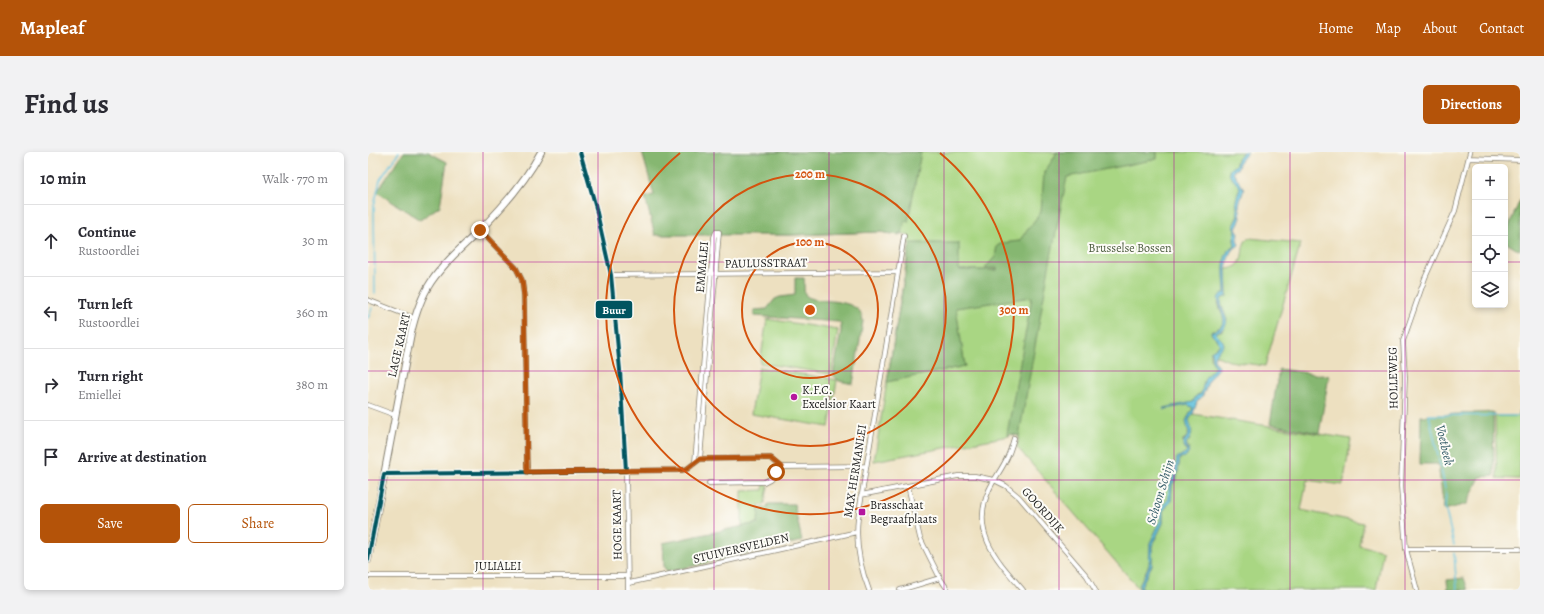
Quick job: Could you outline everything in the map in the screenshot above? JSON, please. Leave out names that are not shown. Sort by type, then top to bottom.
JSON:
[{"type":"street","name":"LAGE KAART","points":[[368,560],[370,539],[414,318],[431,282],[456,253],[480,230],[521,184],[541,152]]},
{"type":"street","name":"HOGE KAART","points":[[580,152],[611,275],[620,370],[626,471],[628,590]]},
{"type":"street","name":"HOLLEWEG","points":[[1416,590],[1406,549],[1401,486],[1405,378],[1403,341],[1425,278],[1455,211],[1470,152]]},
{"type":"street","points":[[1469,158],[1520,160]]},
{"type":"street","points":[[480,230],[516,268],[522,280],[524,296],[527,472]]},
{"type":"street","name":"EMMALEI","points":[[694,463],[713,274],[719,232],[716,232],[714,237],[713,274],[700,459]]},
{"type":"street","name":"MAX HERMANLEI","points":[[869,590],[861,565],[857,545],[857,532],[861,495],[904,236]]},
{"type":"street","name":"PAULUSSTRAAT","points":[[611,275],[898,272]]},
{"type":"street","points":[[368,300],[414,318]]},
{"type":"street","points":[[368,405],[395,415]]},
{"type":"street","points":[[1014,438],[1007,458],[989,489],[984,504],[983,521],[985,537],[996,559],[1023,590]]},
{"type":"street","points":[[384,474],[682,470],[687,469],[700,459],[771,458],[782,467],[866,466]]},
{"type":"street","points":[[710,483],[764,482],[770,479],[782,467]]},
{"type":"street","name":"GOORDIJK","points":[[861,495],[966,476],[984,477],[994,480],[1019,497],[1087,576],[1095,590]]},
{"type":"street","points":[[908,486],[920,538],[940,578],[948,590]]},
{"type":"street","name":"STUIVERSVELDEN","points":[[628,583],[857,532]]},
{"type":"street","points":[[1406,549],[1520,549]]},
{"type":"street","name":"JULIALEI","points":[[368,576],[628,576]]},
{"type":"street","points":[[900,590],[940,578]]},
{"type":"green space","points":[[404,152],[428,152],[447,162],[440,206],[420,220],[377,192]]},
{"type":"green space","points":[[642,152],[921,152],[908,222],[905,221],[902,234],[899,233],[899,235],[880,232],[790,235],[655,235],[645,197],[654,195]]},
{"type":"green space","name":"Brusselse Bossen","points":[[720,152],[1243,152],[1236,161],[1236,165],[1229,171],[1230,176],[1240,187],[1236,200],[1238,215],[1234,224],[1235,246],[1228,250],[1224,267],[1225,293],[1222,295],[1218,303],[1224,320],[1221,327],[1212,331],[1212,335],[1220,345],[1211,351],[1211,359],[1215,367],[1205,378],[1202,393],[1197,395],[1187,419],[1188,435],[1183,440],[1183,444],[1187,452],[1177,458],[1174,475],[1169,486],[1168,500],[1162,506],[1160,514],[1161,520],[1150,543],[1150,563],[1139,585],[1140,590],[1017,447],[1019,436],[1010,434],[1009,436],[874,461],[904,278],[950,369],[965,366],[955,308],[1032,296],[997,270],[905,270],[910,243],[907,242],[908,235],[899,233],[899,235],[880,232],[790,235],[712,234]]},
{"type":"green space","points":[[1056,152],[1157,152],[1157,159],[1067,177],[1049,267],[1019,436],[1010,434],[1009,436],[1007,434],[1032,297],[956,308],[965,366],[887,382],[910,243],[959,243],[959,270],[997,270],[997,268],[985,268],[995,257],[997,246],[1002,243],[1019,241],[1041,212],[1044,173]]},
{"type":"green space","points":[[1520,200],[1520,250],[1508,244],[1508,228]]},
{"type":"green space","points":[[1249,238],[1301,243],[1265,366],[1229,361],[1215,355],[1224,344],[1215,333],[1223,330],[1227,320],[1221,303],[1222,298],[1227,296],[1226,269],[1233,268],[1238,265],[1241,260],[1244,245]]},
{"type":"green space","points":[[795,278],[804,278],[804,292],[809,297],[845,303],[854,307],[860,312],[863,321],[853,384],[839,381],[833,375],[841,331],[841,325],[839,322],[754,316],[754,310],[767,309],[775,299],[795,295]]},
{"type":"green space","points":[[767,319],[838,330],[831,374],[760,363]]},
{"type":"green space","name":"K.F.C. Excelsior Kaart","points":[[759,367],[837,380],[829,427],[751,414]]},
{"type":"green space","points":[[1279,369],[1329,376],[1319,433],[1270,424]]},
{"type":"green space","points":[[1520,404],[1520,479],[1497,478],[1495,416],[1519,416]]},
{"type":"green space","points":[[1493,412],[1494,476],[1480,477],[1467,504],[1444,510],[1438,464],[1420,464],[1421,416]]},
{"type":"green space","points":[[1193,414],[1351,439],[1343,485],[1307,480],[1301,510],[1363,523],[1359,545],[1383,551],[1376,590],[1143,590],[1141,586],[1152,565],[1152,546],[1163,523],[1163,511],[1171,501],[1172,485],[1177,478],[1180,458],[1185,457],[1189,449],[1186,443],[1190,440],[1189,420]]},
{"type":"green space","points":[[764,484],[767,484],[768,486],[765,503],[763,505],[759,505],[759,523],[742,526],[742,491],[763,490]]},
{"type":"green space","points":[[768,504],[794,504],[802,541],[667,572],[664,567],[663,543],[758,523],[759,509],[767,507]]},
{"type":"green space","points":[[1464,578],[1468,590],[1448,590],[1447,580]]},
{"type":"water","points":[[1243,152],[1248,152],[1239,163],[1238,168],[1233,172],[1244,189],[1239,204],[1241,218],[1236,228],[1239,233],[1237,240],[1239,245],[1231,251],[1228,259],[1226,269],[1227,296],[1221,300],[1227,323],[1222,329],[1215,333],[1224,344],[1214,356],[1218,368],[1209,379],[1203,395],[1197,402],[1193,414],[1189,420],[1192,433],[1186,443],[1189,453],[1185,457],[1180,458],[1177,476],[1172,485],[1171,501],[1163,511],[1163,523],[1152,546],[1152,565],[1141,586],[1143,590],[1140,590],[1139,585],[1149,566],[1150,543],[1161,520],[1160,514],[1162,506],[1168,500],[1169,486],[1174,475],[1177,458],[1187,452],[1183,443],[1189,434],[1186,421],[1193,408],[1188,405],[1164,410],[1164,408],[1193,402],[1196,396],[1201,394],[1205,378],[1215,367],[1212,360],[1211,351],[1220,345],[1211,332],[1221,327],[1224,320],[1218,299],[1220,295],[1225,293],[1225,259],[1230,248],[1235,246],[1234,224],[1238,216],[1236,200],[1240,187],[1230,176],[1229,171],[1236,165],[1237,160]]},
{"type":"waterway","points":[[375,294],[374,206],[380,180],[399,152]]},
{"type":"waterway","points":[[368,318],[372,308]]},
{"type":"waterway","name":"Voetbeek","points":[[1454,545],[1445,507],[1446,492],[1429,415],[1520,416]]},
{"type":"waterway","name":"Voetbeek","points":[[1454,553],[1457,590]]},
{"type":"transit line","name":"Buur","points":[[580,152],[595,204],[611,275],[620,370],[626,471]]},
{"type":"transit line","name":"Buur","points":[[384,474],[626,471]]},
{"type":"transit line","name":"Buur","points":[[368,560],[384,474]]},
{"type":"place","name":"K.F.C. Excelsior Kaart","points":[[794,397]]},
{"type":"place","name":"Brasschaat Begraafplaats","points":[[862,512]]},
{"type":"route","points":[[480,230],[516,268],[522,280],[524,296],[527,472],[682,470],[687,469],[700,459],[771,458],[780,467],[782,467],[776,472]]},
{"type":"water label","name":"Schoon Schijn","points":[[1160,492]]}]
